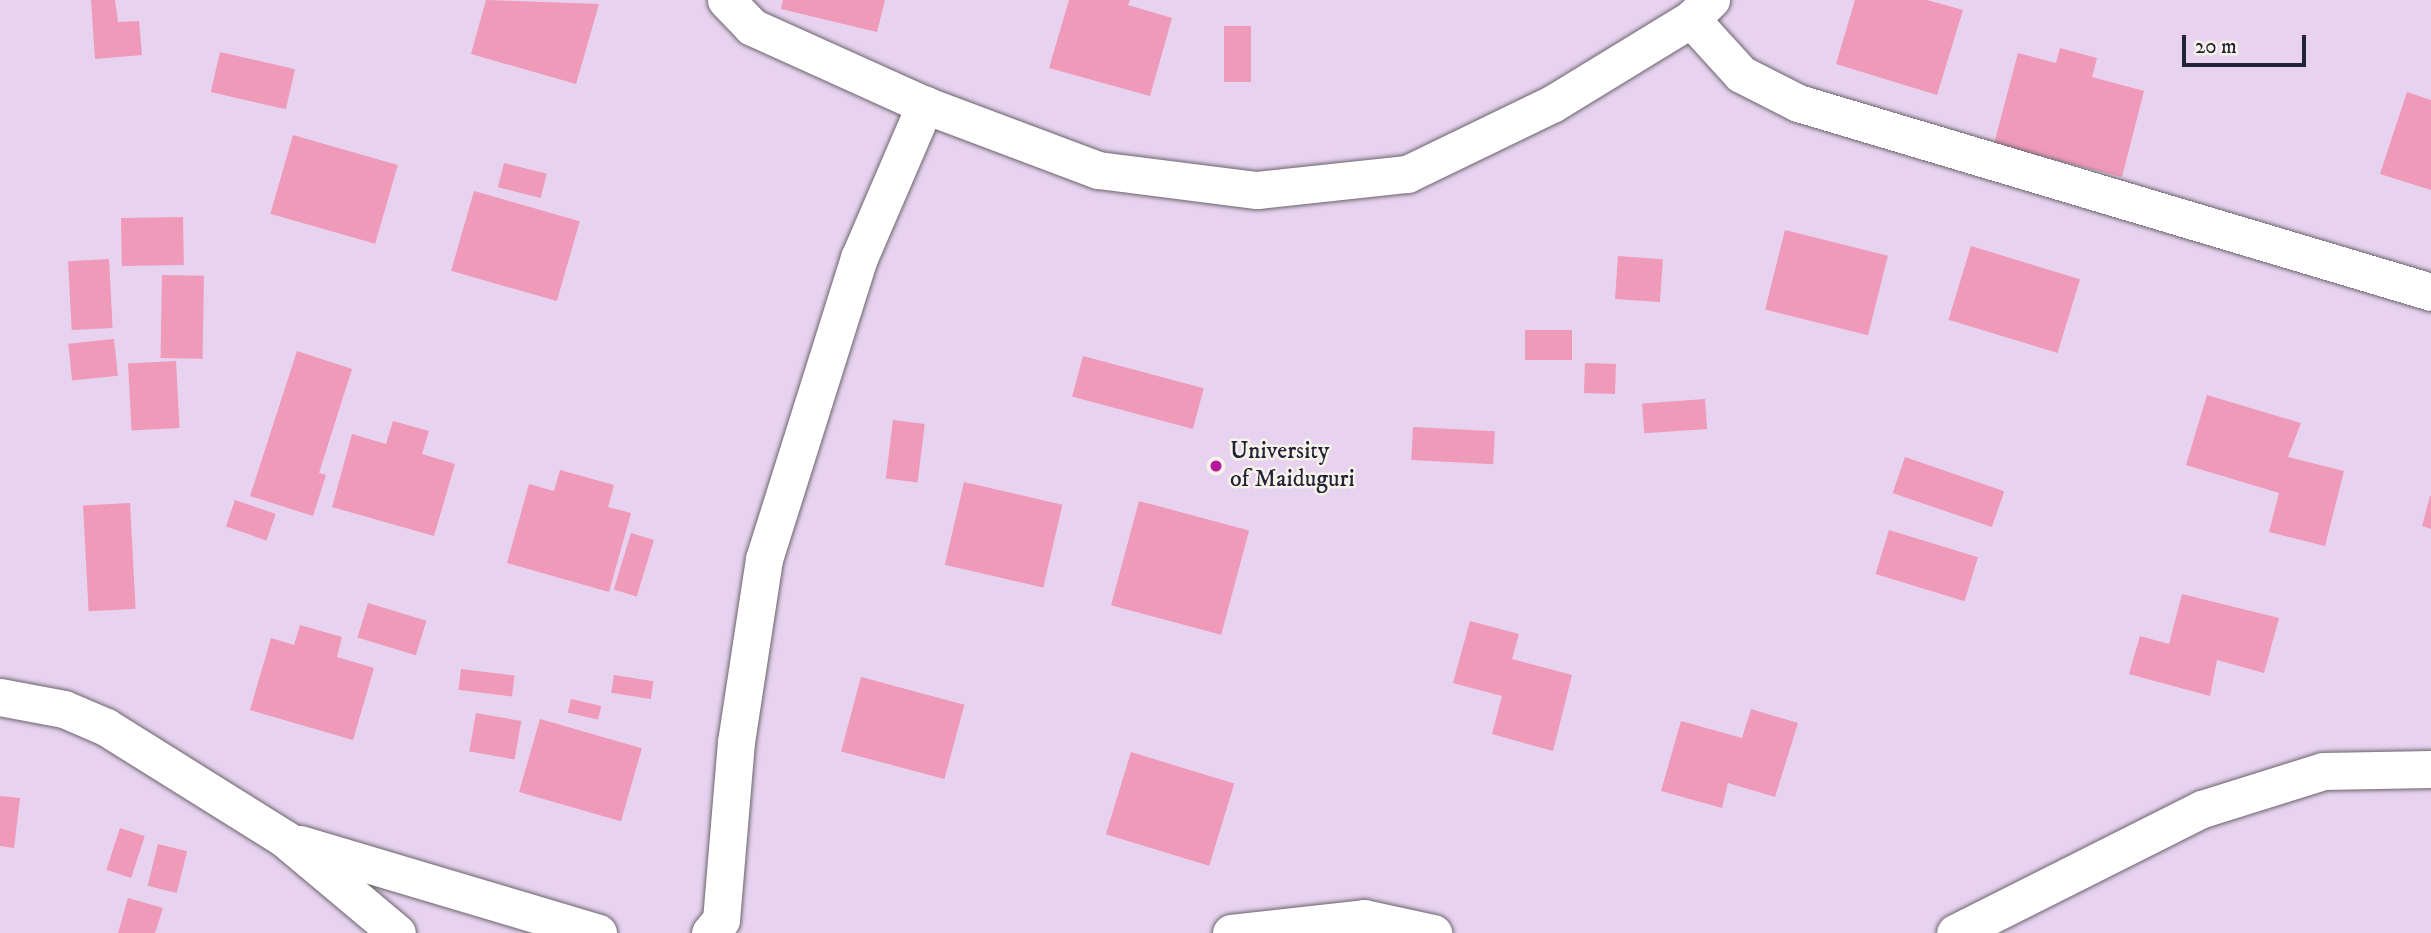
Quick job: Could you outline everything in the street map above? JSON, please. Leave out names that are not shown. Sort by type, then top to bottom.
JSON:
[{"type":"street","points":[[726,0],[752,27],[925,105],[1098,170],[1258,190],[1407,174],[1552,104],[1701,9],[1741,74],[1798,103],[2431,292]]},
{"type":"street","points":[[710,933],[721,920],[736,742],[764,559],[859,258],[925,105]]},
{"type":"street","points":[[0,697],[64,709],[106,727],[285,839],[397,933]]},
{"type":"street","points":[[1955,933],[2202,808],[2323,771],[2431,769]]},
{"type":"street","points":[[285,839],[598,933]]},
{"type":"street","points":[[1231,933],[1364,918],[1433,933]]},
{"type":"shaded area","name":"University of Maiduguri","points":[[0,0],[2431,0],[2431,933],[0,933]]},
{"type":"building","points":[[91,0],[115,0],[118,22],[139,21],[142,55],[95,59]]},
{"type":"building","points":[[486,0],[599,4],[576,84],[471,54]]},
{"type":"building","points":[[783,0],[885,0],[877,32],[781,9]]},
{"type":"building","points":[[1069,0],[1130,0],[1128,5],[1172,18],[1150,96],[1049,68]]},
{"type":"building","points":[[1855,0],[1927,0],[1963,10],[1937,95],[1836,64]]},
{"type":"building","points":[[1224,26],[1251,26],[1251,82],[1224,82]]},
{"type":"building","points":[[2060,48],[2097,58],[2092,77],[2144,91],[2122,177],[1994,144],[2018,53],[2056,63]]},
{"type":"building","points":[[220,52],[295,69],[286,109],[211,92]]},
{"type":"building","points":[[2407,92],[2431,100],[2431,190],[2380,174]]},
{"type":"building","points":[[293,135],[398,165],[375,244],[270,214]]},
{"type":"building","points":[[504,163],[547,174],[541,198],[498,187]]},
{"type":"building","points":[[474,191],[580,221],[557,301],[451,271]]},
{"type":"building","points":[[183,217],[184,265],[122,266],[121,218]]},
{"type":"building","points":[[1785,230],[1888,256],[1868,335],[1765,310]]},
{"type":"building","points":[[1971,246],[2080,279],[2058,353],[1948,320]]},
{"type":"building","points":[[1618,256],[1663,259],[1660,302],[1615,299]]},
{"type":"building","points":[[109,259],[113,328],[72,330],[68,261]]},
{"type":"building","points":[[162,275],[204,276],[203,359],[161,358]]},
{"type":"building","points":[[1525,330],[1572,330],[1572,360],[1525,360]]},
{"type":"building","points":[[114,339],[118,376],[72,381],[68,344]]},
{"type":"building","points":[[297,351],[352,369],[319,473],[326,475],[313,516],[250,496]]},
{"type":"building","points":[[1083,356],[1204,388],[1193,429],[1072,397]]},
{"type":"building","points":[[176,361],[180,428],[132,430],[128,364]]},
{"type":"building","points":[[1585,363],[1616,364],[1615,394],[1584,393]]},
{"type":"building","points":[[2207,395],[2301,423],[2288,457],[2344,471],[2325,546],[2269,532],[2279,493],[2186,465]]},
{"type":"building","points":[[1705,399],[1707,429],[1644,433],[1642,403]]},
{"type":"building","points":[[893,420],[925,424],[918,482],[886,479]]},
{"type":"building","points":[[393,421],[429,431],[422,454],[455,464],[434,536],[332,507],[352,434],[386,444]]},
{"type":"building","points":[[1413,427],[1495,431],[1493,464],[1411,460]]},
{"type":"building","points":[[1905,457],[2004,491],[1992,527],[1893,493]]},
{"type":"building","points":[[560,470],[614,485],[608,507],[631,513],[609,592],[507,563],[529,484],[554,491]]},
{"type":"building","points":[[964,482],[1062,505],[1043,588],[945,565]]},
{"type":"building","points":[[2431,496],[2431,529],[2422,526]]},
{"type":"building","points":[[235,500],[276,514],[267,540],[226,526]]},
{"type":"building","points":[[1139,501],[1249,531],[1221,635],[1111,605]]},
{"type":"building","points":[[130,503],[136,609],[89,611],[83,505]]},
{"type":"building","points":[[1889,530],[1978,557],[1964,601],[1876,574]]},
{"type":"building","points":[[631,533],[654,540],[637,596],[614,589]]},
{"type":"building","points":[[2182,594],[2279,618],[2264,673],[2217,660],[2210,696],[2129,674],[2140,636],[2169,644]]},
{"type":"building","points":[[368,603],[426,621],[416,655],[357,637]]},
{"type":"building","points":[[1470,621],[1519,634],[1512,659],[1572,675],[1553,751],[1492,734],[1502,696],[1453,683]]},
{"type":"building","points":[[300,625],[342,637],[337,657],[374,668],[353,740],[250,710],[271,638],[294,645]]},
{"type":"building","points":[[461,669],[515,676],[512,696],[458,690]]},
{"type":"building","points":[[614,675],[654,681],[651,699],[611,693]]},
{"type":"building","points":[[861,677],[964,705],[944,779],[841,751]]},
{"type":"building","points":[[571,699],[601,706],[598,720],[568,713]]},
{"type":"building","points":[[1751,709],[1798,723],[1775,797],[1728,783],[1722,808],[1661,791],[1681,721],[1742,738]]},
{"type":"building","points":[[476,713],[521,721],[515,759],[469,751]]},
{"type":"building","points":[[540,719],[642,748],[621,821],[519,792]]},
{"type":"building","points":[[1131,752],[1234,784],[1209,866],[1106,834]]},
{"type":"building","points":[[0,796],[20,798],[14,848],[0,846]]},
{"type":"building","points":[[120,828],[145,836],[131,878],[106,870]]},
{"type":"building","points":[[158,844],[187,851],[177,893],[148,886]]},
{"type":"building","points":[[128,898],[163,908],[155,933],[118,933]]},
{"type":"place","name":"University of Maiduguri","points":[[1216,466]]}]
